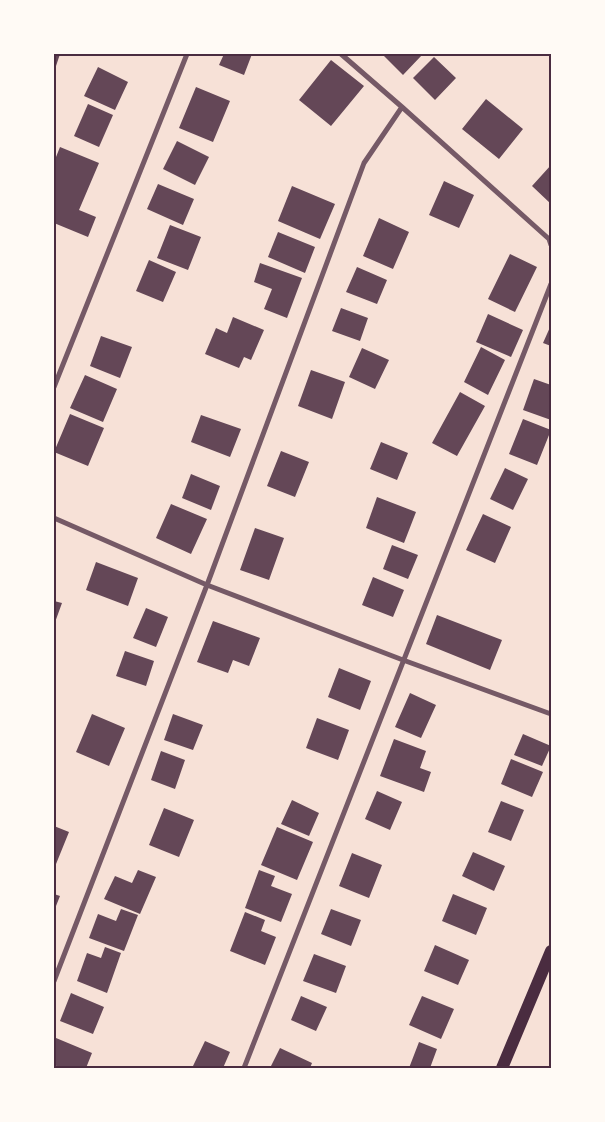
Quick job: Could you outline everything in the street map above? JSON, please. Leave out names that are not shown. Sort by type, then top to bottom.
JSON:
[{"type":"main road","points":[[502,1068],[551,951]]},
{"type":"street","points":[[54,387],[187,54]]},
{"type":"street","points":[[341,54],[549,239],[551,245]]},
{"type":"street","points":[[54,981],[207,585],[364,163],[402,107]]},
{"type":"street","points":[[244,1068],[551,284]]},
{"type":"street","points":[[54,518],[207,585],[551,714]]},
{"type":"building","points":[[54,54],[60,54],[54,72]]},
{"type":"building","points":[[224,54],[252,54],[244,75],[219,65]]},
{"type":"building","points":[[386,54],[422,55],[403,75],[384,56]]},
{"type":"building","points":[[434,57],[456,78],[435,100],[413,78]]},
{"type":"building","points":[[331,60],[364,86],[331,126],[299,100]]},
{"type":"building","points":[[98,67],[128,82],[115,110],[84,96]]},
{"type":"building","points":[[196,87],[230,101],[213,142],[179,128]]},
{"type":"building","points":[[486,99],[523,129],[499,159],[462,129]]},
{"type":"building","points":[[88,104],[113,115],[99,147],[74,136]]},
{"type":"building","points":[[177,141],[209,157],[195,185],[163,169]]},
{"type":"building","points":[[60,147],[99,163],[79,210],[96,217],[88,237],[54,223],[54,162]]},
{"type":"building","points":[[551,165],[551,204],[532,186]]},
{"type":"building","points":[[444,181],[474,195],[459,228],[429,215]]},
{"type":"building","points":[[158,184],[194,199],[183,225],[147,209]]},
{"type":"building","points":[[292,186],[335,204],[320,239],[278,221]]},
{"type":"building","points":[[379,218],[409,232],[393,269],[363,256]]},
{"type":"building","points":[[170,225],[201,237],[188,270],[157,258]]},
{"type":"building","points":[[278,232],[315,247],[305,273],[268,257]]},
{"type":"building","points":[[510,254],[537,267],[515,312],[488,299]]},
{"type":"building","points":[[149,260],[176,272],[163,302],[136,291]]},
{"type":"building","points":[[260,263],[302,278],[287,318],[264,309],[272,289],[254,282]]},
{"type":"building","points":[[357,267],[387,280],[377,304],[346,292]]},
{"type":"building","points":[[341,308],[368,318],[360,341],[332,331]]},
{"type":"building","points":[[488,314],[523,330],[511,357],[476,342]]},
{"type":"building","points":[[233,317],[264,330],[251,360],[244,357],[239,368],[205,354],[216,328],[227,333]]},
{"type":"building","points":[[551,325],[551,346],[543,343]]},
{"type":"building","points":[[101,336],[132,347],[120,378],[90,366]]},
{"type":"building","points":[[481,347],[505,360],[488,395],[464,382]]},
{"type":"building","points":[[362,348],[389,360],[375,389],[349,377]]},
{"type":"building","points":[[311,370],[345,382],[332,419],[298,406]]},
{"type":"building","points":[[85,375],[117,389],[103,422],[70,408]]},
{"type":"building","points":[[534,379],[551,385],[551,420],[523,410]]},
{"type":"building","points":[[460,392],[485,406],[457,456],[432,443]]},
{"type":"building","points":[[70,414],[104,428],[88,466],[54,452]]},
{"type":"building","points":[[201,415],[241,429],[230,457],[191,442]]},
{"type":"building","points":[[523,419],[551,430],[537,465],[509,454]]},
{"type":"building","points":[[381,442],[408,453],[397,480],[370,469]]},
{"type":"building","points":[[281,451],[309,462],[295,497],[267,486]]},
{"type":"building","points":[[505,468],[528,479],[513,510],[490,499]]},
{"type":"building","points":[[191,474],[220,486],[211,510],[182,498]]},
{"type":"building","points":[[377,497],[416,512],[404,543],[366,528]]},
{"type":"building","points":[[171,504],[207,519],[191,554],[156,538]]},
{"type":"building","points":[[483,514],[511,527],[495,563],[466,550]]},
{"type":"building","points":[[255,528],[284,538],[269,580],[240,570]]},
{"type":"building","points":[[392,545],[418,555],[408,579],[383,569]]},
{"type":"building","points":[[96,562],[138,578],[128,606],[86,590]]},
{"type":"building","points":[[373,577],[404,590],[393,617],[362,605]]},
{"type":"building","points":[[54,601],[62,603],[54,625]]},
{"type":"building","points":[[146,608],[168,617],[156,647],[133,638]]},
{"type":"building","points":[[437,615],[502,640],[490,670],[426,644]]},
{"type":"building","points":[[213,621],[260,638],[249,666],[233,660],[228,673],[197,662]]},
{"type":"building","points":[[125,651],[154,661],[146,686],[116,676]]},
{"type":"building","points":[[339,668],[371,681],[360,710],[328,697]]},
{"type":"building","points":[[410,693],[436,705],[421,738],[395,727]]},
{"type":"building","points":[[92,714],[125,728],[109,766],[76,752]]},
{"type":"building","points":[[173,714],[203,725],[193,750],[164,740]]},
{"type":"building","points":[[317,718],[349,730],[338,760],[306,748]]},
{"type":"building","points":[[523,734],[551,746],[542,766],[514,755]]},
{"type":"building","points":[[394,739],[426,751],[420,768],[431,772],[424,792],[380,776]]},
{"type":"building","points":[[161,751],[185,760],[175,789],[151,780]]},
{"type":"building","points":[[511,759],[543,772],[532,797],[501,784]]},
{"type":"building","points":[[377,791],[402,802],[390,830],[365,819]]},
{"type":"building","points":[[292,800],[319,813],[309,836],[281,824]]},
{"type":"building","points":[[501,801],[524,810],[511,841],[488,832]]},
{"type":"building","points":[[164,808],[194,820],[179,857],[149,845]]},
{"type":"building","points":[[54,826],[69,832],[54,869]]},
{"type":"building","points":[[277,827],[313,842],[297,880],[261,865]]},
{"type":"building","points":[[473,852],[505,866],[494,891],[462,876]]},
{"type":"building","points":[[352,853],[382,865],[369,898],[339,886]]},
{"type":"building","points":[[138,870],[156,877],[140,914],[104,899],[115,876],[132,883]]},
{"type":"building","points":[[259,870],[275,876],[271,886],[292,894],[281,922],[245,908]]},
{"type":"building","points":[[54,894],[60,896],[54,911]]},
{"type":"building","points":[[453,894],[487,908],[476,935],[442,921]]},
{"type":"building","points":[[121,909],[138,915],[124,951],[89,938],[98,914],[116,921]]},
{"type":"building","points":[[331,909],[361,920],[351,946],[321,934]]},
{"type":"building","points":[[245,912],[265,920],[261,931],[276,937],[265,965],[230,951]]},
{"type":"building","points":[[435,945],[469,960],[458,985],[424,971]]},
{"type":"building","points":[[105,947],[121,953],[107,993],[77,981],[87,953],[101,958]]},
{"type":"building","points":[[314,954],[346,966],[336,993],[303,981]]},
{"type":"building","points":[[71,993],[104,1007],[93,1034],[60,1021]]},
{"type":"building","points":[[301,996],[327,1007],[316,1031],[291,1020]]},
{"type":"building","points":[[422,996],[454,1009],[441,1039],[409,1025]]},
{"type":"building","points":[[56,1038],[92,1053],[86,1068],[62,1068],[54,1065],[54,1043]]},
{"type":"building","points":[[205,1041],[230,1052],[223,1068],[198,1068],[193,1066]]},
{"type":"building","points":[[419,1042],[437,1049],[430,1068],[409,1068]]},
{"type":"building","points":[[280,1048],[312,1063],[310,1068],[270,1068]]}]
